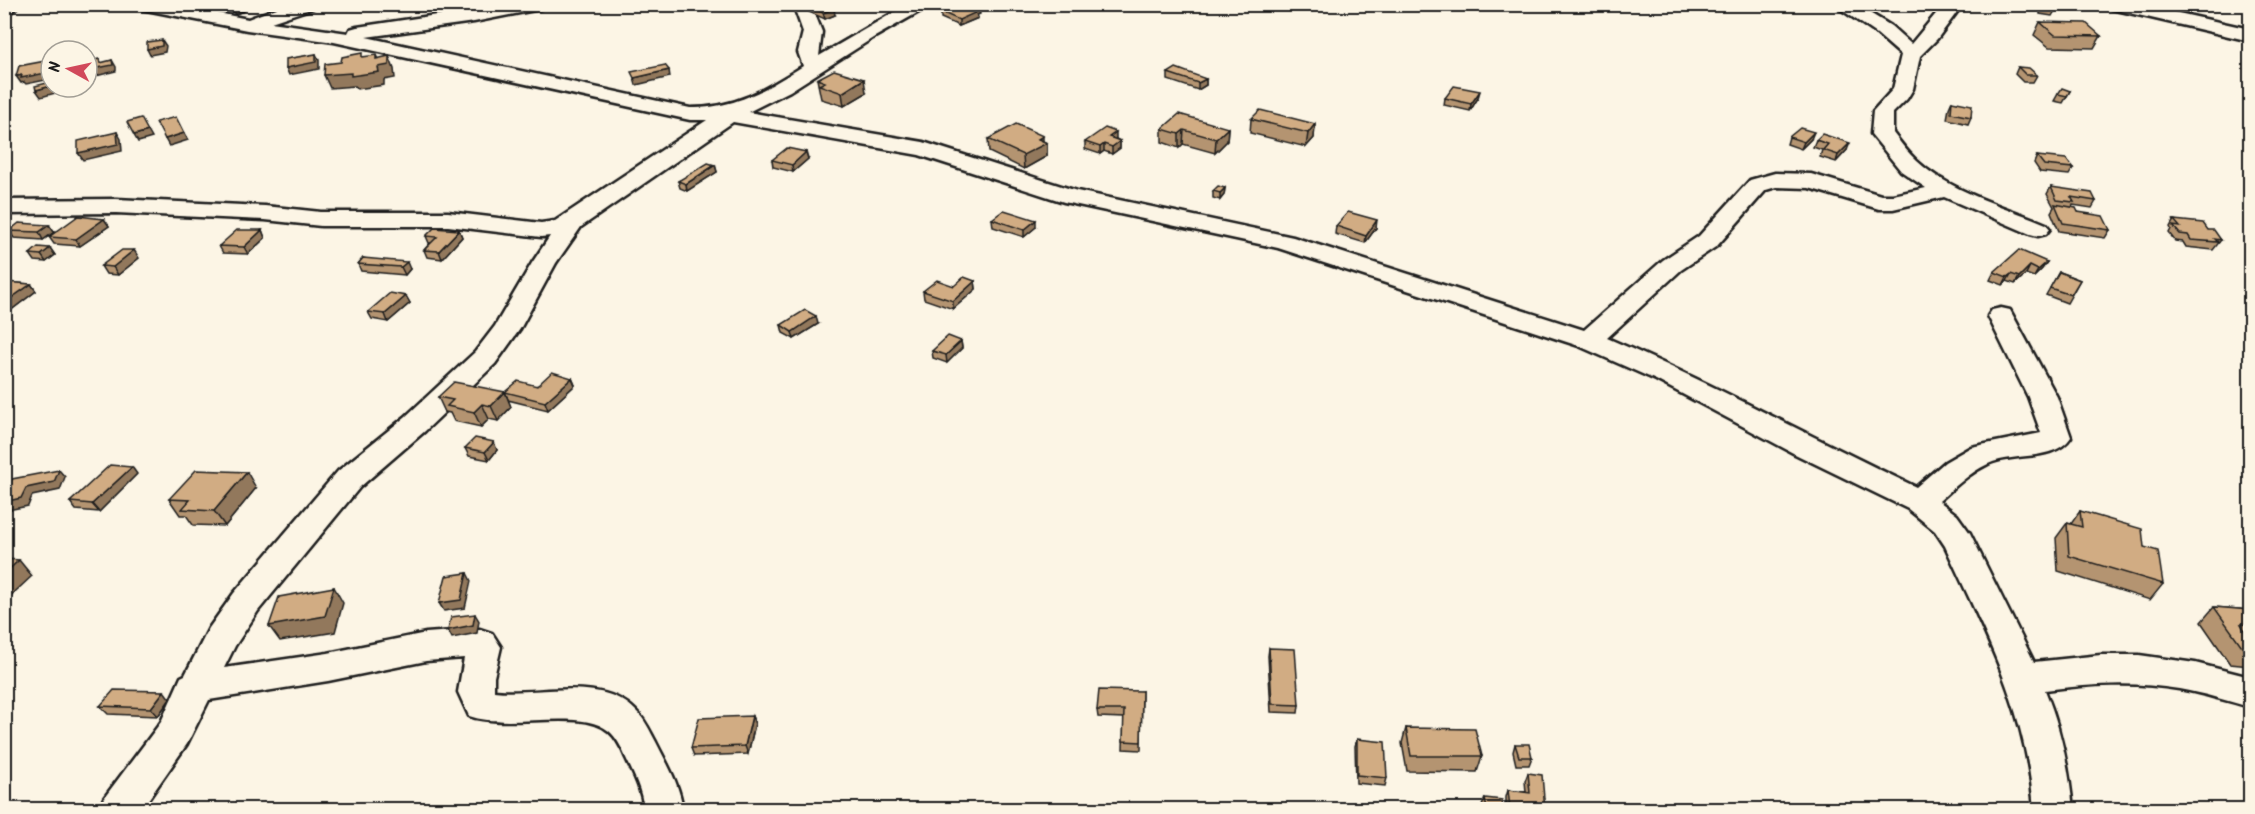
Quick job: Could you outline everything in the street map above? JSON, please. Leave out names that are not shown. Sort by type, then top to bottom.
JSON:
[{"type":"street","points":[[4,9],[10,4]]},
{"type":"street","points":[[141,4],[247,24],[334,36],[690,114],[725,115],[923,149],[1072,197],[1284,242],[1489,310],[1588,340],[1666,374],[1805,447],[1919,501],[1946,523],[1959,541],[2023,678],[2044,735],[2054,786],[2054,810]]},
{"type":"street","points":[[247,24],[307,4]]},
{"type":"street","points":[[334,36],[474,17],[540,4]]},
{"type":"street","points":[[802,4],[814,36],[808,52],[813,68]]},
{"type":"street","points":[[4,207],[116,206],[265,213],[321,219],[448,219],[541,230],[561,228],[725,115],[754,105],[891,20],[924,4]]},
{"type":"street","points":[[1842,4],[1884,30],[1911,54]]},
{"type":"street","points":[[1954,4],[1930,35],[1911,54],[1904,89],[1883,111],[1882,134],[1910,166],[1946,190],[2038,229]]},
{"type":"street","points":[[2112,4],[2250,35]]},
{"type":"street","points":[[1588,340],[1610,323],[1632,299],[1672,265],[1708,241],[1758,185],[1775,180],[1811,181],[1879,202],[1893,202],[1946,190]]},
{"type":"street","points":[[118,810],[174,732],[221,638],[246,602],[343,485],[415,424],[485,358],[507,329],[555,246],[572,222]]},
{"type":"street","points":[[1919,501],[1956,469],[1982,454],[2051,441],[2056,437],[2057,432],[2049,412],[2001,316]]},
{"type":"street","points":[[195,687],[328,667],[426,646],[480,643],[484,647],[475,690],[478,701],[482,705],[527,707],[574,704],[608,710],[622,721],[640,748],[658,782],[664,810]]},
{"type":"street","points":[[2023,678],[2100,669],[2142,669],[2216,681],[2250,692]]},
{"type":"building","points":[[825,4],[834,8],[823,13],[808,6]]},
{"type":"building","points":[[959,4],[967,8],[974,5],[979,8],[973,10],[977,12],[959,20],[941,12]]},
{"type":"building","points":[[2043,4],[2055,4],[2056,9],[2043,7]]},
{"type":"building","points":[[2040,22],[2086,23],[2101,36],[2055,35]]},
{"type":"building","points":[[162,40],[162,46],[147,49],[147,42]]},
{"type":"building","points":[[362,53],[362,57],[376,55],[376,59],[389,56],[389,65],[378,67],[379,72],[351,76],[351,73],[324,75],[325,64],[341,62],[342,57]]},
{"type":"building","points":[[316,54],[316,62],[286,68],[286,59]]},
{"type":"building","points":[[99,59],[100,63],[112,60],[113,65],[99,68]]},
{"type":"building","points":[[39,62],[39,74],[21,78],[22,75],[16,76],[19,66]]},
{"type":"building","points":[[665,65],[669,70],[634,78],[631,72]]},
{"type":"building","points":[[2018,67],[2029,68],[2037,75],[2026,75]]},
{"type":"building","points":[[1176,68],[1206,79],[1198,83],[1168,73]]},
{"type":"building","points":[[834,70],[864,79],[842,93],[819,85],[825,82],[817,79]]},
{"type":"building","points":[[1454,86],[1480,91],[1471,104],[1445,98]]},
{"type":"building","points":[[2062,88],[2070,91],[2067,96],[2058,94]]},
{"type":"building","points":[[1952,101],[1972,105],[1971,117],[1951,113]]},
{"type":"building","points":[[1260,110],[1315,124],[1308,133],[1251,119]]},
{"type":"building","points":[[1179,114],[1228,128],[1216,139],[1184,130],[1179,134],[1162,129]]},
{"type":"building","points":[[176,117],[184,133],[165,139],[156,122]]},
{"type":"building","points":[[141,118],[148,131],[134,135],[127,122]]},
{"type":"building","points":[[1016,124],[1043,136],[1038,139],[1047,143],[1023,155],[988,139]]},
{"type":"building","points":[[1105,128],[1116,132],[1109,137],[1120,141],[1112,147],[1104,144],[1100,147],[1085,142]]},
{"type":"building","points":[[1800,128],[1814,132],[1804,142],[1789,137]]},
{"type":"building","points":[[117,132],[118,144],[78,153],[78,141]]},
{"type":"building","points":[[1822,134],[1850,143],[1838,155],[1823,150],[1828,144],[1816,140]]},
{"type":"building","points":[[787,148],[806,152],[792,165],[772,160]]},
{"type":"building","points":[[2037,156],[2066,159],[2073,168],[2044,165]]},
{"type":"building","points":[[708,163],[715,165],[686,184],[678,181]]},
{"type":"building","points":[[1218,186],[1225,188],[1220,193],[1213,191]]},
{"type":"building","points":[[2051,187],[2092,193],[2096,201],[2071,197],[2074,202],[2057,200]]},
{"type":"building","points":[[2055,204],[2076,208],[2078,212],[2103,216],[2110,230],[2063,223]]},
{"type":"building","points":[[1004,210],[1036,220],[1024,230],[992,219]]},
{"type":"building","points":[[1348,212],[1377,220],[1366,236],[1336,226]]},
{"type":"building","points":[[78,216],[104,219],[76,239],[49,237]]},
{"type":"building","points":[[2174,220],[2203,223],[2208,230],[2214,230],[2221,240],[2215,239],[2218,242],[2191,240],[2188,235],[2180,234],[2173,226],[2180,227]]},
{"type":"building","points":[[19,223],[49,225],[39,232],[9,231]]},
{"type":"building","points":[[434,228],[459,230],[439,251],[424,250],[437,237],[426,236]]},
{"type":"building","points":[[237,230],[262,230],[244,247],[219,246]]},
{"type":"building","points":[[38,247],[50,248],[41,255],[30,254]]},
{"type":"building","points":[[122,250],[134,250],[113,267],[101,266]]},
{"type":"building","points":[[2019,250],[2047,262],[2038,270],[2030,266],[2019,277],[2011,274],[2007,277],[1994,272]]},
{"type":"building","points":[[363,258],[407,262],[401,267],[358,264]]},
{"type":"building","points":[[2059,272],[2080,280],[2071,295],[2050,288]]},
{"type":"building","points":[[964,277],[975,281],[953,301],[923,291],[937,280],[954,286]]},
{"type":"building","points":[[5,282],[31,284],[4,303]]},
{"type":"building","points":[[390,293],[406,296],[385,314],[368,312]]},
{"type":"building","points":[[805,310],[816,316],[792,332],[781,325]]},
{"type":"building","points":[[948,336],[961,341],[946,355],[932,351]]},
{"type":"building","points":[[552,372],[572,378],[545,402],[505,392],[518,381],[537,386]]},
{"type":"building","points":[[454,382],[505,392],[491,406],[482,404],[474,412],[447,406],[453,400],[438,397]]},
{"type":"building","points":[[475,438],[494,442],[485,452],[465,448]]},
{"type":"building","points":[[110,465],[132,467],[92,504],[70,502]]},
{"type":"building","points":[[59,470],[54,482],[26,488],[21,498],[4,502],[4,496],[12,479]]},
{"type":"building","points":[[196,470],[247,472],[214,511],[182,509],[190,500],[169,499]]},
{"type":"building","points":[[2080,511],[2142,529],[2144,547],[2158,551],[2163,584],[2069,556],[2067,523],[2082,527]]},
{"type":"building","points":[[4,559],[19,560],[4,574]]},
{"type":"building","points":[[467,573],[461,600],[439,603],[446,576]]},
{"type":"building","points":[[334,587],[325,616],[269,626],[279,597]]},
{"type":"building","points":[[2214,607],[2250,610],[2250,625],[2241,624],[2245,631],[2250,631],[2250,649],[2244,649]]},
{"type":"building","points":[[475,614],[473,625],[448,630],[451,617]]},
{"type":"building","points":[[1269,648],[1295,649],[1299,705],[1272,704]]},
{"type":"building","points":[[114,690],[164,691],[151,708],[100,706]]},
{"type":"building","points":[[1099,690],[1142,691],[1141,742],[1123,741],[1124,710],[1097,710]]},
{"type":"building","points":[[752,716],[745,746],[691,748],[699,718]]},
{"type":"building","points":[[1406,728],[1475,729],[1482,756],[1411,756]]},
{"type":"building","points":[[1357,739],[1385,742],[1387,778],[1357,775]]},
{"type":"building","points":[[1515,744],[1529,744],[1532,757],[1519,757]]},
{"type":"building","points":[[1528,773],[1542,775],[1545,810],[1510,808],[1508,790],[1530,793]]},
{"type":"building","points":[[1485,798],[1502,800],[1503,810],[1487,810]]}]
